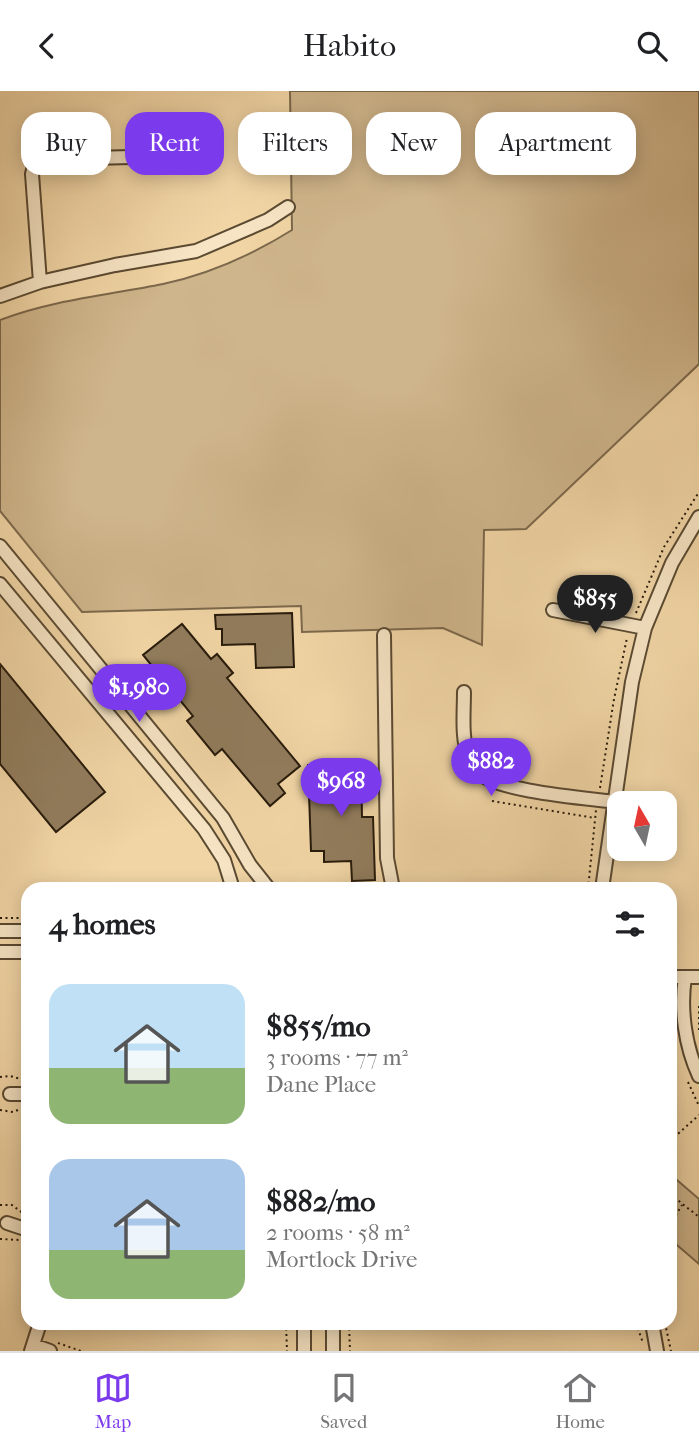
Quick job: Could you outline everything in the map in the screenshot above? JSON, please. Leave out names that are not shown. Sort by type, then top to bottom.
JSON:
[{"type":"street","points":[[40,282],[32,174],[34,166],[46,159],[125,157]]},
{"type":"street","points":[[0,296],[40,282],[196,251],[268,220],[288,207]]},
{"type":"street","points":[[617,791],[632,682],[645,628],[672,563],[699,517]]},
{"type":"street","points":[[0,546],[223,818],[250,865],[263,882]]},
{"type":"street","points":[[0,584],[204,829],[224,860],[231,882]]},
{"type":"street","points":[[552,610],[645,628]]},
{"type":"street","points":[[384,635],[387,858],[392,882]]},
{"type":"street","points":[[464,692],[465,740],[470,758],[478,772],[495,782],[520,788],[607,801]]},
{"type":"street","points":[[603,882],[607,858]]},
{"type":"street","points":[[0,931],[21,931]]},
{"type":"street","points":[[0,952],[21,952]]},
{"type":"street","points":[[677,977],[699,977]]},
{"type":"street","points":[[685,977],[684,1024],[692,1061],[699,1076]]},
{"type":"street","points":[[10,1094],[21,1094]]},
{"type":"street","points":[[7,1223],[21,1231]]},
{"type":"street","points":[[38,1330],[32,1348],[54,1347]]},
{"type":"street","points":[[304,1330],[304,1351]]},
{"type":"street","points":[[333,1330],[333,1351]]},
{"type":"street","points":[[653,1330],[657,1351]]},
{"type":"path","points":[[492,801],[596,818]]},
{"type":"path","points":[[0,918],[21,918]]},
{"type":"path","points":[[699,1006],[699,1032]]},
{"type":"path","points":[[0,1077],[21,1079]]},
{"type":"path","points":[[0,1110],[13,1112],[21,1109]]},
{"type":"path","points":[[677,1135],[699,1115]]},
{"type":"path","points":[[677,1199],[699,1217]]},
{"type":"path","points":[[677,1214],[683,1204]]},
{"type":"path","points":[[0,1205],[12,1205],[21,1212]]},
{"type":"path","points":[[0,1239],[21,1236]]},
{"type":"path","points":[[286,1330],[287,1351]]},
{"type":"path","points":[[350,1330],[350,1351]]},
{"type":"path","points":[[638,1330],[645,1351]]},
{"type":"path","points":[[666,1330],[671,1351]]},
{"type":"path","points":[[54,1347],[81,1351]]},
{"type":"shaded area","points":[[290,91],[699,91],[699,364],[526,529],[484,530],[482,645],[443,628],[302,632],[301,606],[82,612],[0,511],[0,320],[60,303],[197,275],[262,248],[292,230],[291,175],[352,175],[352,112],[290,112]]},
{"type":"shaded area","points":[[677,1180],[699,1199],[699,1264],[677,1245]]},
{"type":"building","points":[[292,613],[294,667],[256,668],[255,644],[222,645],[222,629],[216,629],[215,615]]},
{"type":"building","points":[[182,624],[211,659],[217,654],[233,673],[227,678],[300,766],[278,784],[285,793],[270,806],[222,749],[215,755],[187,721],[193,716],[143,655]]},
{"type":"building","points":[[0,664],[105,792],[56,832],[0,764]]},
{"type":"building","points":[[361,764],[362,817],[373,817],[375,880],[352,881],[351,861],[324,862],[324,851],[311,851],[308,765]]}]
